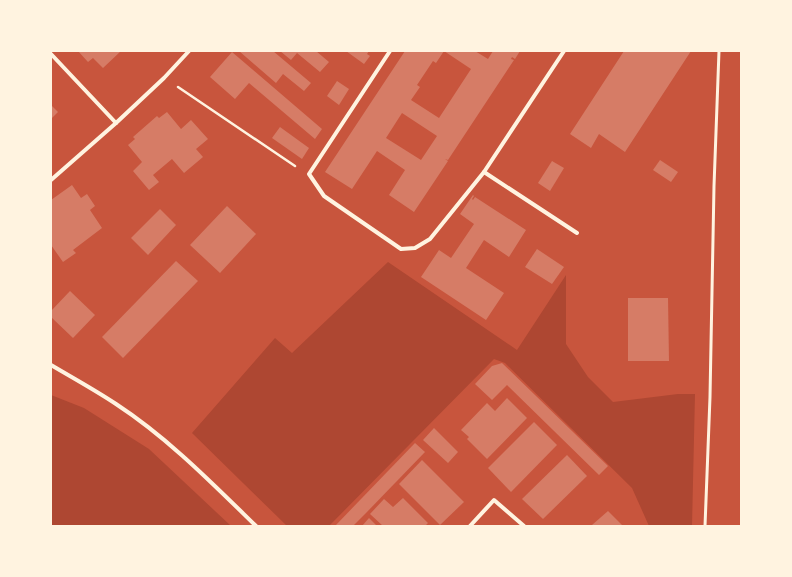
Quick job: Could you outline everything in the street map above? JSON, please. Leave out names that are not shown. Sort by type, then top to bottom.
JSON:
[{"type":"street","points":[[51,180],[116,123],[164,78],[189,51]]},
{"type":"street","points":[[390,51],[309,174],[324,196],[400,249],[415,248],[430,239],[484,172],[564,51]]},
{"type":"street","points":[[51,54],[116,123]]},
{"type":"street","points":[[484,172],[577,233]]},
{"type":"street","points":[[51,364],[116,404],[152,430],[197,469],[256,526]]},
{"type":"street","points":[[470,526],[494,500],[524,526]]},
{"type":"lane","points":[[705,526],[711,358],[714,186],[720,51]]},
{"type":"path","points":[[164,78],[267,148],[309,174]]},
{"type":"shaded area","points":[[388,262],[517,350],[566,275],[566,344],[588,377],[613,402],[678,394],[695,394],[692,526],[649,526],[632,488],[505,363],[494,359],[329,526],[287,526],[192,433],[275,338],[292,353]]},
{"type":"shaded area","points":[[51,395],[84,408],[149,449],[231,526],[51,526]]},
{"type":"building","points":[[78,51],[121,51],[103,68],[93,58],[88,62]]},
{"type":"building","points":[[239,51],[273,51],[311,83],[304,91],[283,74],[276,83]]},
{"type":"building","points":[[280,51],[316,51],[329,62],[320,72],[297,53],[291,60]]},
{"type":"building","points":[[346,51],[369,51],[367,54],[370,56],[364,64]]},
{"type":"building","points":[[405,51],[444,51],[475,51],[488,59],[493,51],[520,51],[515,59],[512,57],[511,59],[514,60],[448,160],[445,159],[448,161],[414,212],[389,195],[405,170],[377,151],[352,189],[325,172]],"holes":[[[444,51],[471,69],[439,118],[411,100],[420,87],[417,85],[433,61],[436,63]],[[402,113],[437,136],[421,160],[386,138]]]},
{"type":"building","points":[[624,51],[691,51],[625,152],[599,134],[591,148],[570,134]]},
{"type":"building","points":[[232,52],[322,129],[315,139],[249,83],[235,99],[210,77]]},
{"type":"building","points":[[337,81],[349,89],[339,105],[327,96]]},
{"type":"building","points":[[51,105],[58,112],[51,119]]},
{"type":"building","points":[[167,112],[181,129],[191,120],[208,139],[196,149],[203,157],[184,173],[172,159],[153,175],[159,182],[149,190],[133,171],[142,162],[128,145],[135,139],[133,137],[157,116],[159,118]]},
{"type":"building","points":[[280,127],[309,148],[302,159],[272,138]]},
{"type":"building","points":[[660,160],[678,172],[671,182],[653,170]]},
{"type":"building","points":[[552,161],[564,168],[550,191],[538,183]]},
{"type":"building","points":[[72,185],[81,198],[87,194],[95,206],[90,210],[102,228],[73,250],[76,253],[63,262],[51,245],[51,200]]},
{"type":"building","points":[[473,195],[473,200],[475,197],[526,230],[509,257],[484,240],[466,268],[504,293],[486,320],[421,277],[439,250],[451,258],[474,224],[460,214]]},
{"type":"building","points":[[227,206],[256,234],[220,273],[190,245]]},
{"type":"building","points":[[160,209],[176,225],[148,255],[131,238]]},
{"type":"building","points":[[537,249],[564,267],[552,284],[525,267]]},
{"type":"building","points":[[176,261],[198,281],[123,358],[102,337]]},
{"type":"building","points":[[70,291],[95,315],[73,338],[51,317],[51,311]]},
{"type":"building","points":[[628,298],[668,298],[669,361],[628,361]]},
{"type":"building","points":[[502,363],[608,466],[599,475],[507,385],[492,400],[475,384],[492,366]]},
{"type":"building","points":[[507,398],[527,418],[487,459],[467,439],[469,437],[461,430],[487,403],[495,411]]},
{"type":"building","points":[[534,422],[557,445],[511,492],[488,468]]},
{"type":"building","points":[[434,428],[458,452],[448,463],[423,440]]},
{"type":"building","points":[[415,443],[425,452],[353,526],[335,526]]},
{"type":"building","points":[[567,455],[587,476],[543,519],[522,499]]},
{"type":"building","points":[[422,460],[464,502],[440,525],[399,484]]},
{"type":"building","points":[[403,498],[428,523],[425,526],[383,526],[370,514],[384,499],[393,507]]},
{"type":"building","points":[[608,511],[623,526],[592,525]]},
{"type":"building","points":[[369,518],[377,526],[362,526]]}]
